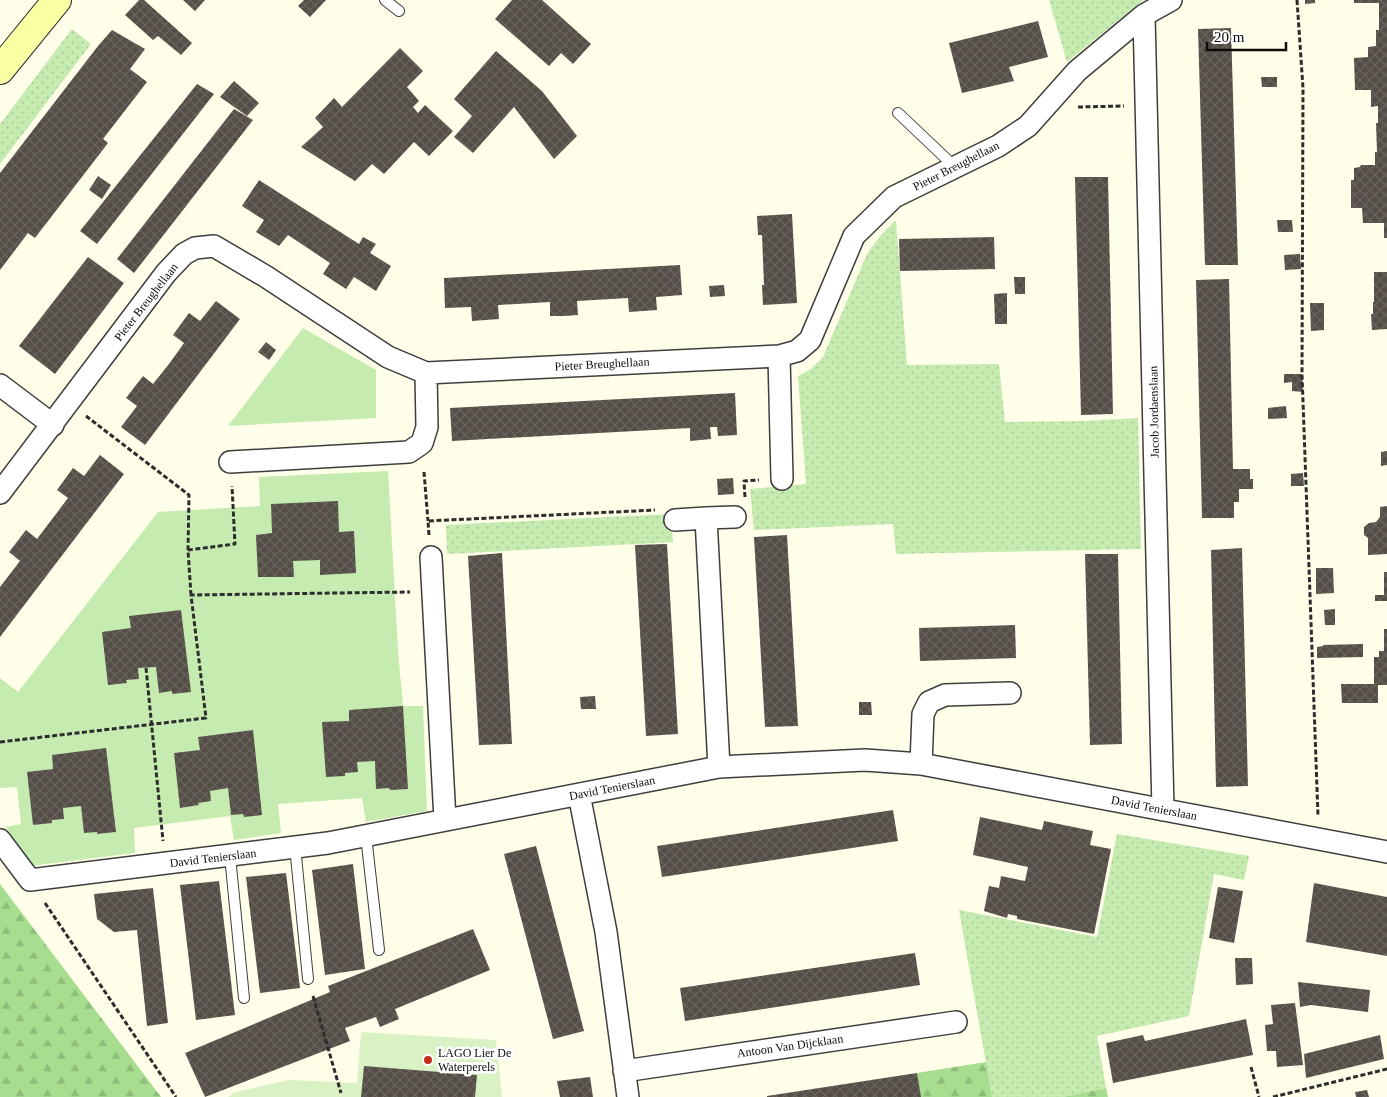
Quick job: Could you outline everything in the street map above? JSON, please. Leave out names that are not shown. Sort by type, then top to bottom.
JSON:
[{"type":"street","points":[[0,70],[57,0]]},
{"type":"street","name":"Pieter Breughellaan","points":[[53,425],[166,272],[184,254],[195,248],[214,246],[265,276],[388,356],[426,372],[779,356],[797,351],[810,340],[854,236],[894,197],[998,146],[1028,126],[1077,71],[1144,14],[1171,0]]},
{"type":"street","name":"Jacob Jordaenslaan","points":[[1144,14],[1164,810]]},
{"type":"street","points":[[779,356],[782,479]]},
{"type":"street","points":[[230,462],[409,452],[422,443],[427,427],[426,372]]},
{"type":"street","points":[[0,385],[53,425],[0,493]]},
{"type":"street","points":[[675,520],[735,517]]},
{"type":"street","points":[[706,518],[719,767]]},
{"type":"street","points":[[431,557],[445,820]]},
{"type":"street","points":[[921,764],[923,714],[929,702],[945,695],[1010,693]]},
{"type":"street","name":"David Tenierslaan","points":[[30,880],[328,843],[719,767],[865,760],[921,764],[1387,852]]},
{"type":"street","points":[[580,794],[606,932],[628,1097]]},
{"type":"street","points":[[0,840],[30,880]]},
{"type":"street","name":"Antoon Van Dijcklaan","points":[[624,1071],[956,1022]]},
{"type":"lane","points":[[385,0],[399,11]]},
{"type":"lane","points":[[898,113],[955,167]]},
{"type":"lane","points":[[366,836],[379,950]]},
{"type":"lane","points":[[295,846],[308,979]]},
{"type":"lane","points":[[230,856],[244,998]]},
{"type":"path","points":[[1297,0],[1303,88],[1302,374],[1319,839]]},
{"type":"path","points":[[1045,108],[1146,106]]},
{"type":"path","points":[[0,742],[206,718],[191,596],[188,550],[188,495],[69,403]]},
{"type":"path","points":[[422,443],[431,557]]},
{"type":"path","points":[[188,550],[235,544],[230,462]]},
{"type":"path","points":[[735,517],[746,517],[744,481],[782,479]]},
{"type":"path","points":[[428,521],[675,510],[675,520]]},
{"type":"path","points":[[191,596],[433,591]]},
{"type":"path","points":[[146,668],[165,864]]},
{"type":"path","points":[[30,880],[176,1097]]},
{"type":"path","points":[[308,979],[341,1093]]},
{"type":"path","points":[[1251,1066],[1259,1097]]},
{"type":"path","points":[[1273,1097],[1387,1068]]},
{"type":"green space","points":[[1049,0],[1143,0],[1067,62]]},
{"type":"green space","points":[[72,29],[91,44],[0,164],[0,124]]},
{"type":"green space","points":[[896,220],[907,365],[999,364],[1005,422],[1138,418],[1141,549],[896,554],[893,524],[754,530],[750,489],[806,484],[798,376],[811,369],[823,357],[867,254],[880,236]]},
{"type":"green space","points":[[303,328],[376,370],[376,418],[228,426]]},
{"type":"green space","points":[[388,471],[403,706],[423,706],[427,811],[366,822],[362,798],[278,804],[281,833],[234,840],[230,816],[134,828],[135,853],[30,866],[6,827],[21,824],[17,787],[0,788],[0,678],[18,692],[158,512],[260,506],[259,477]]},
{"type":"green space","points":[[671,514],[673,542],[447,554],[446,525]]},
{"type":"green space","points":[[1117,834],[1249,856],[1244,880],[1214,874],[1189,1016],[1097,1036],[1106,1088],[1063,1097],[992,1097],[959,910],[1097,937]]},
{"type":"green space","points":[[0,884],[161,1097],[0,1097]]},
{"type":"green space","name":"LAGO Lier De Waterperels","points":[[361,1032],[496,1040],[502,1097],[228,1097],[236,1092],[289,1080],[357,1083]]},
{"type":"green space","points":[[986,1062],[992,1097],[920,1097],[917,1073]]},
{"type":"green space","points":[[1106,1088],[1108,1097],[1063,1097]]},
{"type":"building","points":[[139,0],[144,0],[192,43],[181,55],[158,36],[153,40],[125,15]]},
{"type":"building","points":[[183,0],[205,0],[195,11]]},
{"type":"building","points":[[304,0],[326,0],[310,17],[298,6]]},
{"type":"building","points":[[512,0],[542,0],[591,44],[573,64],[561,53],[549,66],[495,19]]},
{"type":"building","points":[[1305,0],[1315,0],[1315,3],[1305,4]]},
{"type":"building","points":[[1354,0],[1387,0],[1387,238],[1384,238],[1384,223],[1363,223],[1362,208],[1351,208],[1351,180],[1354,180],[1354,168],[1361,165],[1375,165],[1375,152],[1377,152],[1376,123],[1378,123],[1378,106],[1371,107],[1371,90],[1355,90],[1354,58],[1368,57],[1368,47],[1376,46],[1376,30],[1379,30],[1379,3],[1354,3]]},
{"type":"building","points":[[1038,21],[1048,57],[1009,67],[1014,81],[962,93],[949,43]]},
{"type":"building","points":[[1231,28],[1238,265],[1205,265],[1198,29]]},
{"type":"building","points":[[112,30],[145,49],[130,69],[147,82],[103,139],[108,143],[35,238],[28,233],[0,270],[0,173]]},
{"type":"building","points":[[400,48],[423,71],[407,87],[419,101],[413,107],[418,113],[425,105],[453,131],[429,156],[414,142],[384,174],[372,164],[355,181],[301,147],[323,127],[315,118],[334,98],[342,107]]},
{"type":"building","points":[[496,51],[542,91],[577,136],[554,159],[514,107],[473,153],[454,137],[472,116],[454,99]]},
{"type":"building","points":[[1261,77],[1277,77],[1277,87],[1262,87]]},
{"type":"building","points":[[234,81],[259,103],[247,116],[220,97]]},
{"type":"building","points":[[197,84],[214,94],[97,244],[80,231]]},
{"type":"building","points":[[234,109],[253,120],[134,273],[117,259]]},
{"type":"building","points":[[98,176],[111,185],[102,199],[89,190]]},
{"type":"building","points":[[1075,177],[1108,177],[1113,414],[1081,415]]},
{"type":"building","points":[[259,180],[359,244],[363,237],[376,244],[370,253],[391,266],[376,291],[354,277],[346,289],[323,274],[330,263],[288,235],[279,246],[256,232],[264,220],[242,206]]},
{"type":"building","points":[[792,214],[797,303],[763,305],[762,235],[758,235],[757,216]]},
{"type":"building","points":[[1277,220],[1292,220],[1293,232],[1278,232]]},
{"type":"building","points":[[994,237],[995,269],[900,271],[899,239]]},
{"type":"building","points":[[1300,254],[1301,269],[1285,270],[1284,255]]},
{"type":"building","points":[[88,257],[124,283],[55,374],[19,346]]},
{"type":"building","points":[[680,265],[682,295],[656,297],[657,310],[629,312],[628,298],[577,301],[578,315],[564,316],[550,316],[550,302],[498,305],[499,319],[472,321],[471,307],[445,308],[444,278]]},
{"type":"building","points":[[1374,272],[1387,272],[1387,329],[1372,330],[1371,314],[1373,314],[1374,302]]},
{"type":"building","points":[[1014,277],[1025,277],[1025,294],[1015,294]]},
{"type":"building","points":[[1229,279],[1233,469],[1250,469],[1253,489],[1239,489],[1239,502],[1234,502],[1234,518],[1202,518],[1196,280]]},
{"type":"building","points":[[724,285],[725,296],[710,297],[709,286]]},
{"type":"building","points":[[1007,293],[1007,324],[995,324],[994,294]]},
{"type":"building","points":[[216,301],[240,319],[145,445],[121,427],[137,406],[126,398],[143,376],[153,384],[169,364],[184,343],[173,335],[189,313],[200,321]]},
{"type":"building","points":[[1310,303],[1324,303],[1324,330],[1311,331]]},
{"type":"building","points":[[266,342],[276,350],[269,360],[258,352]]},
{"type":"building","points":[[1284,374],[1302,374],[1303,392],[1292,391],[1292,382],[1284,383]]},
{"type":"building","points":[[735,393],[737,435],[718,436],[717,427],[710,427],[711,439],[690,441],[690,428],[452,441],[450,408]]},
{"type":"building","points":[[1286,406],[1287,418],[1268,419],[1268,408]]},
{"type":"building","points":[[1387,451],[1387,465],[1381,466],[1381,452]]},
{"type":"building","points":[[100,455],[124,474],[0,637],[0,587],[20,561],[9,552],[26,530],[37,539],[68,498],[57,490],[73,468],[84,476]]},
{"type":"building","points":[[1303,473],[1304,486],[1291,486],[1291,474]]},
{"type":"building","points":[[733,478],[734,494],[718,495],[717,479]]},
{"type":"building","points":[[338,501],[339,532],[354,531],[356,573],[320,575],[320,560],[293,561],[294,577],[258,577],[256,535],[272,533],[271,504]]},
{"type":"building","points":[[1387,506],[1387,554],[1368,555],[1368,538],[1364,535],[1364,527],[1369,523],[1376,522],[1380,517],[1380,507]]},
{"type":"building","points":[[787,535],[798,726],[765,727],[754,537]]},
{"type":"building","points":[[667,544],[678,734],[646,736],[635,545]]},
{"type":"building","points":[[1242,548],[1248,786],[1216,787],[1211,550]]},
{"type":"building","points":[[502,553],[512,744],[479,745],[468,556]]},
{"type":"building","points":[[1085,554],[1118,554],[1122,744],[1090,745]]},
{"type":"building","points":[[1316,568],[1333,568],[1334,593],[1316,594]]},
{"type":"building","points":[[1384,572],[1387,572],[1387,601],[1375,601],[1375,595],[1384,595]]},
{"type":"building","points":[[1335,609],[1335,625],[1325,625],[1324,610]]},
{"type":"building","points":[[181,610],[191,692],[172,694],[172,691],[159,693],[156,667],[138,668],[139,679],[126,680],[127,683],[108,685],[102,632],[131,628],[129,616]]},
{"type":"building","points":[[1015,625],[1016,658],[920,661],[919,628]]},
{"type":"building","points":[[1384,629],[1387,629],[1387,685],[1378,685],[1378,703],[1342,703],[1341,684],[1374,684],[1374,657],[1379,657],[1379,651],[1384,651]]},
{"type":"building","points":[[1363,644],[1363,657],[1317,658],[1317,647],[1323,645]]},
{"type":"building","points":[[595,696],[596,709],[581,709],[580,697]]},
{"type":"building","points":[[859,702],[871,702],[872,715],[859,715]]},
{"type":"building","points":[[403,706],[408,789],[376,789],[375,761],[357,762],[358,772],[345,773],[345,776],[326,777],[322,722],[349,721],[349,710]]},
{"type":"building","points":[[253,730],[262,815],[244,817],[243,814],[231,815],[228,788],[210,791],[211,801],[180,808],[174,753],[200,750],[198,737]]},
{"type":"building","points":[[106,748],[116,832],[84,833],[81,806],[63,808],[64,819],[52,820],[52,823],[33,825],[27,772],[53,769],[52,755]]},
{"type":"building","points":[[893,810],[898,841],[662,877],[657,846]]},
{"type":"building","points":[[980,817],[1042,830],[1044,821],[1093,831],[1090,845],[1111,849],[1094,934],[1017,919],[1017,916],[1008,914],[1007,918],[984,911],[989,886],[999,888],[1001,876],[1025,881],[1028,867],[973,855]]},
{"type":"building","points":[[536,846],[584,1031],[553,1039],[504,854]]},
{"type":"building","points":[[353,864],[365,969],[325,975],[312,870]]},
{"type":"building","points":[[286,873],[300,988],[260,993],[246,877]]},
{"type":"building","points":[[219,881],[235,1015],[196,1020],[180,885]]},
{"type":"building","points":[[1314,883],[1387,897],[1387,956],[1306,942]]},
{"type":"building","points":[[1218,887],[1243,891],[1234,943],[1209,938]]},
{"type":"building","points":[[153,888],[168,1023],[147,1026],[137,930],[114,932],[97,919],[94,894]]},
{"type":"building","points":[[473,929],[490,970],[395,1009],[399,1019],[380,1027],[376,1017],[345,1028],[350,1041],[205,1097],[185,1053],[330,992],[328,986]]},
{"type":"building","points":[[915,953],[920,985],[685,1021],[680,988]]},
{"type":"building","points":[[1235,958],[1252,958],[1253,984],[1236,985]]},
{"type":"building","points":[[1298,982],[1370,990],[1368,1012],[1311,1005],[1300,1007]]},
{"type":"building","points":[[1295,1003],[1303,1065],[1277,1067],[1276,1051],[1267,1051],[1265,1025],[1273,1024],[1271,1005]]},
{"type":"building","points":[[1246,1019],[1253,1055],[1113,1083],[1106,1043],[1143,1035],[1145,1041]]},
{"type":"building","points":[[1380,1035],[1384,1059],[1306,1078],[1304,1054]]},
{"type":"building","points":[[364,1066],[477,1075],[475,1097],[361,1097]]},
{"type":"building","points":[[917,1073],[921,1097],[767,1097],[767,1096]]},
{"type":"building","points":[[590,1077],[593,1097],[560,1097],[557,1081]]},
{"type":"building","points":[[1367,1090],[1369,1097],[1356,1097],[1355,1092]]},
{"type":"place","name":"LAGO Lier De Waterperels","points":[[428,1060]]}]
